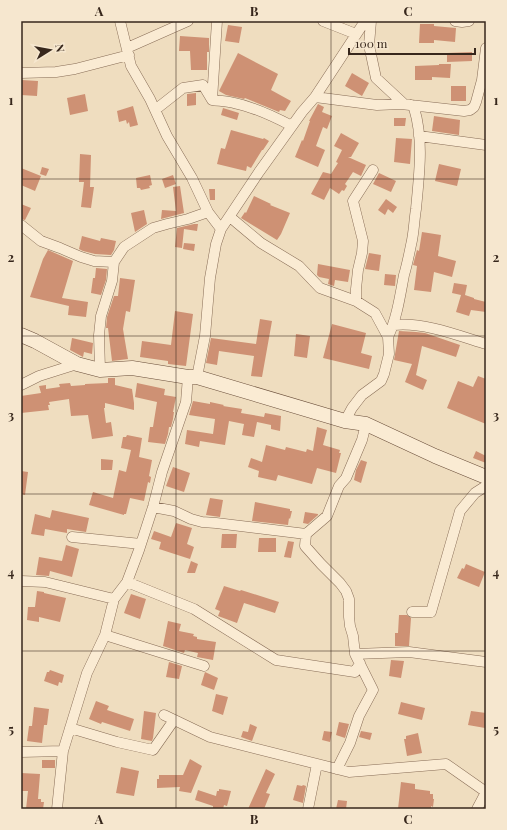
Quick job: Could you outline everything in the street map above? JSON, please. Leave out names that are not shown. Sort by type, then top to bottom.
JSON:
[{"type":"street","points":[[120,21],[131,66],[155,110],[167,136],[192,178],[208,212],[221,229]]},
{"type":"street","points":[[21,73],[56,72],[75,69],[128,52],[188,21]]},
{"type":"street","points":[[212,100],[217,21]]},
{"type":"street","points":[[324,21],[356,34]]},
{"type":"street","points":[[57,809],[64,751],[87,673],[104,634],[114,599],[127,582],[140,550],[162,472],[186,402],[204,336],[211,271],[216,244],[221,229],[259,172],[302,112],[315,97],[365,21]]},
{"type":"street","points":[[371,21],[369,45],[376,78],[407,105],[414,108],[419,136],[420,156],[418,190],[412,243],[395,314],[394,325],[388,337]]},
{"type":"street","points":[[455,21],[469,21]]},
{"type":"street","points":[[315,97],[377,105],[407,105],[464,111],[470,110],[474,107],[484,78],[486,48]]},
{"type":"street","points":[[155,110],[183,88],[203,85],[212,100]]},
{"type":"street","points":[[212,100],[234,103],[256,110],[273,116],[292,126]]},
{"type":"street","points":[[419,136],[486,145]]},
{"type":"street","points":[[356,302],[356,289],[362,253],[362,241],[353,201],[373,170]]},
{"type":"street","points":[[100,370],[99,335],[101,316],[112,281],[114,262],[124,246],[153,228],[208,212]]},
{"type":"street","points":[[230,217],[261,243],[298,266],[320,288],[356,302],[375,313],[395,314]]},
{"type":"street","points":[[21,225],[41,241],[81,257],[94,261],[114,262]]},
{"type":"street","points":[[345,421],[352,408],[362,395],[381,381],[389,354],[388,337],[375,313]]},
{"type":"street","points":[[394,325],[417,325],[462,336],[486,344]]},
{"type":"street","points":[[21,335],[77,364],[100,370],[132,368],[193,377],[345,421],[366,424],[435,456],[486,477]]},
{"type":"street","points":[[21,385],[39,376],[77,364]]},
{"type":"street","points":[[337,769],[350,744],[359,716],[373,690],[358,658],[354,636],[350,626],[349,599],[346,591],[340,582],[305,546],[306,534],[327,516],[339,486],[346,478],[362,440],[366,424]]},
{"type":"street","points":[[412,612],[431,612],[460,511],[475,493],[486,486]]},
{"type":"street","points":[[153,507],[174,511],[191,519],[202,522],[306,534]]},
{"type":"street","points":[[72,537],[141,544]]},
{"type":"street","points":[[21,581],[45,582],[114,599]]},
{"type":"street","points":[[127,582],[194,609],[276,660],[355,672],[358,658]]},
{"type":"street","points":[[104,634],[204,666]]},
{"type":"street","points":[[358,658],[410,652],[486,662]]},
{"type":"street","points":[[164,715],[210,737],[349,772],[446,764],[486,792],[476,809]]},
{"type":"street","points":[[70,728],[117,742],[153,750],[174,720]]},
{"type":"street","points":[[21,752],[64,751]]},
{"type":"street","points":[[308,809],[317,764]]},
{"type":"building","points":[[420,24],[434,24],[434,26],[456,28],[455,42],[434,40],[434,43],[419,43]]},
{"type":"building","points":[[228,25],[242,27],[239,43],[225,41]]},
{"type":"building","points":[[180,36],[209,38],[207,70],[191,70],[190,51],[179,51]]},
{"type":"building","points":[[472,52],[472,61],[447,62],[447,53]]},
{"type":"building","points":[[238,53],[278,74],[271,90],[291,101],[285,111],[280,110],[279,112],[245,98],[226,95],[219,91]]},
{"type":"building","points":[[451,64],[450,78],[432,77],[432,80],[415,80],[415,66]]},
{"type":"building","points":[[352,73],[369,83],[362,96],[345,86]]},
{"type":"building","points":[[22,80],[38,81],[37,96],[21,95]]},
{"type":"building","points":[[451,86],[466,86],[466,101],[451,101]]},
{"type":"building","points":[[196,93],[196,105],[187,106],[187,94]]},
{"type":"building","points":[[85,94],[88,111],[70,115],[67,98]]},
{"type":"building","points":[[318,104],[324,107],[322,112],[332,116],[327,129],[323,127],[316,146],[325,150],[318,167],[295,157],[302,140],[303,141],[309,121]]},
{"type":"building","points":[[133,106],[138,125],[130,127],[129,122],[127,124],[126,120],[119,122],[117,111]]},
{"type":"building","points":[[223,108],[239,113],[237,120],[221,115]]},
{"type":"building","points":[[434,116],[460,120],[459,135],[432,131]]},
{"type":"building","points":[[394,118],[406,118],[405,126],[394,126]]},
{"type":"building","points":[[231,130],[263,139],[264,138],[269,141],[251,168],[247,166],[246,171],[217,164],[221,148],[225,149]]},
{"type":"building","points":[[341,133],[359,143],[351,157],[348,157],[366,165],[361,176],[353,172],[345,184],[347,186],[344,191],[342,190],[339,194],[330,188],[324,200],[311,194],[323,172],[331,174],[338,163],[336,162],[342,150],[334,146]]},
{"type":"building","points":[[396,138],[412,139],[410,164],[394,162]]},
{"type":"building","points":[[80,154],[91,155],[90,187],[94,187],[91,208],[81,207],[84,182],[79,182]]},
{"type":"building","points":[[439,164],[461,169],[457,186],[435,181]]},
{"type":"building","points":[[42,167],[49,169],[46,176],[40,174]]},
{"type":"building","points":[[21,168],[41,176],[35,191],[21,185]]},
{"type":"building","points":[[379,173],[396,181],[391,192],[373,184]]},
{"type":"building","points":[[150,175],[152,185],[149,186],[150,188],[141,190],[140,188],[137,188],[136,178]]},
{"type":"building","points":[[173,175],[176,184],[165,188],[162,179]]},
{"type":"building","points":[[180,186],[184,213],[161,219],[162,210],[176,211],[173,187]]},
{"type":"building","points":[[209,189],[215,189],[215,200],[210,200]]},
{"type":"building","points":[[254,196],[271,204],[270,205],[290,213],[277,240],[241,218],[245,212],[246,213]]},
{"type":"building","points":[[386,199],[397,207],[393,213],[388,209],[385,215],[378,210]]},
{"type":"building","points":[[21,204],[31,208],[25,220],[21,219]]},
{"type":"building","points":[[144,210],[147,224],[135,232],[131,213]]},
{"type":"building","points":[[198,224],[197,231],[184,229],[182,248],[175,247],[177,228]]},
{"type":"building","points":[[422,232],[441,235],[438,256],[456,261],[452,277],[434,272],[431,292],[414,290],[417,266],[413,265],[417,250],[419,251]]},
{"type":"building","points":[[82,236],[100,241],[101,238],[116,241],[114,250],[111,255],[95,254],[83,251],[79,249]]},
{"type":"building","points":[[184,243],[195,244],[194,251],[183,249]]},
{"type":"building","points":[[48,250],[73,261],[62,298],[88,302],[86,317],[68,315],[69,306],[30,297],[43,259]]},
{"type":"building","points":[[369,253],[381,255],[379,271],[365,269]]},
{"type":"building","points":[[318,264],[350,270],[348,282],[335,280],[334,286],[328,284],[329,279],[319,277],[317,275]]},
{"type":"building","points":[[96,268],[107,269],[106,280],[101,295],[91,293]]},
{"type":"building","points":[[385,274],[396,275],[395,286],[384,285]]},
{"type":"building","points":[[120,278],[135,280],[130,312],[126,311],[123,329],[128,359],[112,361],[108,328],[106,328],[107,317],[114,296],[118,296]]},
{"type":"building","points":[[454,283],[467,285],[465,295],[486,302],[486,312],[471,310],[469,316],[456,312],[461,295],[452,293]]},
{"type":"building","points":[[175,311],[193,314],[186,366],[168,364],[168,361],[140,357],[142,341],[171,345]]},
{"type":"building","points":[[260,319],[272,321],[262,377],[251,376],[254,356],[219,351],[217,365],[206,363],[211,338],[256,344]]},
{"type":"building","points":[[332,324],[366,333],[361,353],[372,356],[369,369],[323,358]]},
{"type":"building","points":[[399,331],[425,333],[460,345],[456,357],[422,346],[416,375],[427,380],[423,390],[405,382],[412,364],[394,360]]},
{"type":"building","points":[[296,334],[310,336],[307,358],[294,356]]},
{"type":"building","points":[[72,338],[93,343],[92,354],[84,352],[83,357],[70,350]]},
{"type":"building","points":[[478,376],[486,379],[486,424],[447,408],[458,381],[473,387]]},
{"type":"building","points":[[108,378],[115,378],[115,385],[132,389],[134,403],[134,410],[105,403],[104,408],[106,423],[111,422],[113,436],[92,439],[88,415],[71,416],[69,399],[49,402],[49,410],[21,413],[21,396],[41,393],[39,386],[46,385],[46,389],[60,387],[59,384],[70,383],[71,386],[108,383]]},
{"type":"building","points":[[137,383],[165,389],[164,395],[176,397],[173,419],[171,427],[169,427],[165,444],[148,442],[150,427],[153,427],[157,402],[135,397]]},
{"type":"building","points":[[193,401],[210,404],[210,402],[242,409],[241,413],[264,417],[265,413],[281,416],[280,431],[271,429],[271,425],[257,422],[254,437],[242,435],[244,424],[229,421],[225,445],[200,441],[199,447],[185,444],[187,430],[213,434],[215,419],[189,415]]},
{"type":"building","points":[[317,427],[327,430],[323,445],[340,450],[339,453],[341,453],[336,473],[317,468],[312,484],[278,475],[276,481],[258,477],[259,471],[248,467],[251,458],[262,462],[266,445],[285,450],[286,447],[306,452],[307,449],[313,451]]},
{"type":"building","points":[[127,435],[142,438],[139,457],[152,460],[149,476],[151,477],[150,483],[148,482],[144,501],[130,498],[126,514],[124,515],[89,505],[93,492],[113,498],[119,470],[126,472],[131,450],[121,448],[123,437],[126,437]]},
{"type":"building","points":[[476,451],[486,456],[486,463],[473,458]]},
{"type":"building","points":[[101,459],[113,460],[112,470],[101,470]]},
{"type":"building","points":[[361,460],[367,462],[361,483],[354,480],[356,470]]},
{"type":"building","points":[[173,467],[190,473],[184,492],[166,486]]},
{"type":"building","points":[[21,471],[28,472],[25,495],[21,494]]},
{"type":"building","points":[[210,498],[223,500],[220,517],[206,515]]},
{"type":"building","points":[[255,502],[290,509],[290,511],[292,511],[288,525],[252,521]]},
{"type":"building","points":[[52,510],[89,518],[86,532],[67,529],[67,533],[45,529],[44,536],[31,534],[35,514],[50,518]]},
{"type":"building","points":[[305,512],[318,515],[308,524],[303,523]]},
{"type":"building","points":[[176,523],[192,528],[187,544],[194,547],[190,559],[159,549],[161,542],[151,539],[154,531],[171,537]]},
{"type":"building","points":[[222,534],[237,534],[236,548],[221,548]]},
{"type":"building","points":[[259,538],[276,538],[276,552],[258,552]]},
{"type":"building","points":[[288,541],[294,542],[291,558],[284,557]]},
{"type":"building","points":[[66,545],[79,549],[72,577],[50,571],[49,576],[36,575],[39,557],[62,561]]},
{"type":"building","points":[[191,561],[198,564],[195,573],[187,573]]},
{"type":"building","points":[[466,564],[485,572],[479,587],[457,578],[462,568],[464,569]]},
{"type":"building","points":[[224,586],[279,602],[275,613],[244,603],[237,623],[218,616],[220,611],[215,609]]},
{"type":"building","points":[[37,591],[66,598],[60,622],[39,617],[39,622],[27,620],[28,607],[35,607]]},
{"type":"building","points":[[131,594],[146,599],[140,619],[124,613]]},
{"type":"building","points":[[399,615],[407,615],[411,618],[409,646],[395,646],[395,633],[398,633]]},
{"type":"building","points":[[168,621],[181,624],[179,631],[194,634],[193,636],[197,637],[197,639],[216,642],[213,660],[197,657],[198,653],[185,650],[184,653],[163,646]]},
{"type":"building","points":[[391,660],[404,661],[401,678],[389,676]]},
{"type":"building","points":[[169,662],[182,666],[179,679],[166,677]]},
{"type":"building","points":[[50,670],[64,675],[62,683],[59,682],[58,686],[44,681],[47,672]]},
{"type":"building","points":[[205,672],[218,678],[214,690],[201,685]]},
{"type":"building","points":[[216,694],[228,697],[223,715],[212,711]]},
{"type":"building","points":[[96,701],[109,706],[107,710],[134,719],[130,731],[102,722],[101,724],[89,719]]},
{"type":"building","points":[[401,702],[425,708],[422,720],[398,714]]},
{"type":"building","points":[[34,707],[49,709],[47,725],[44,725],[42,743],[27,741],[29,726],[32,726]]},
{"type":"building","points":[[144,711],[156,713],[152,741],[141,739]]},
{"type":"building","points":[[471,711],[486,713],[485,728],[468,725]]},
{"type":"building","points":[[339,722],[349,724],[345,738],[336,735]]},
{"type":"building","points":[[250,724],[257,727],[252,741],[241,737],[243,731],[248,732]]},
{"type":"building","points":[[324,731],[332,732],[330,742],[322,740]]},
{"type":"building","points":[[361,731],[372,733],[370,740],[359,737]]},
{"type":"building","points":[[418,733],[422,753],[407,756],[404,739],[406,739],[406,736]]},
{"type":"building","points":[[190,759],[202,766],[191,793],[179,791],[180,787],[157,788],[157,779],[159,779],[159,775],[183,775]]},
{"type":"building","points":[[42,760],[55,760],[55,768],[42,768]]},
{"type":"building","points":[[121,767],[139,771],[134,796],[116,793]]},
{"type":"building","points":[[266,769],[275,774],[266,793],[270,794],[264,809],[248,809]]},
{"type":"building","points":[[21,773],[40,774],[38,799],[41,799],[41,802],[44,802],[43,809],[26,809],[28,791],[21,791]]},
{"type":"building","points":[[401,782],[415,784],[415,789],[430,791],[430,794],[433,794],[434,799],[433,807],[431,806],[431,809],[398,809]]},
{"type":"building","points":[[297,785],[306,786],[303,803],[293,800]]},
{"type":"building","points":[[219,789],[231,791],[227,806],[224,805],[223,809],[213,808],[213,806],[195,800],[198,790],[216,796]]},
{"type":"building","points":[[338,800],[347,801],[346,809],[336,809]]}]
